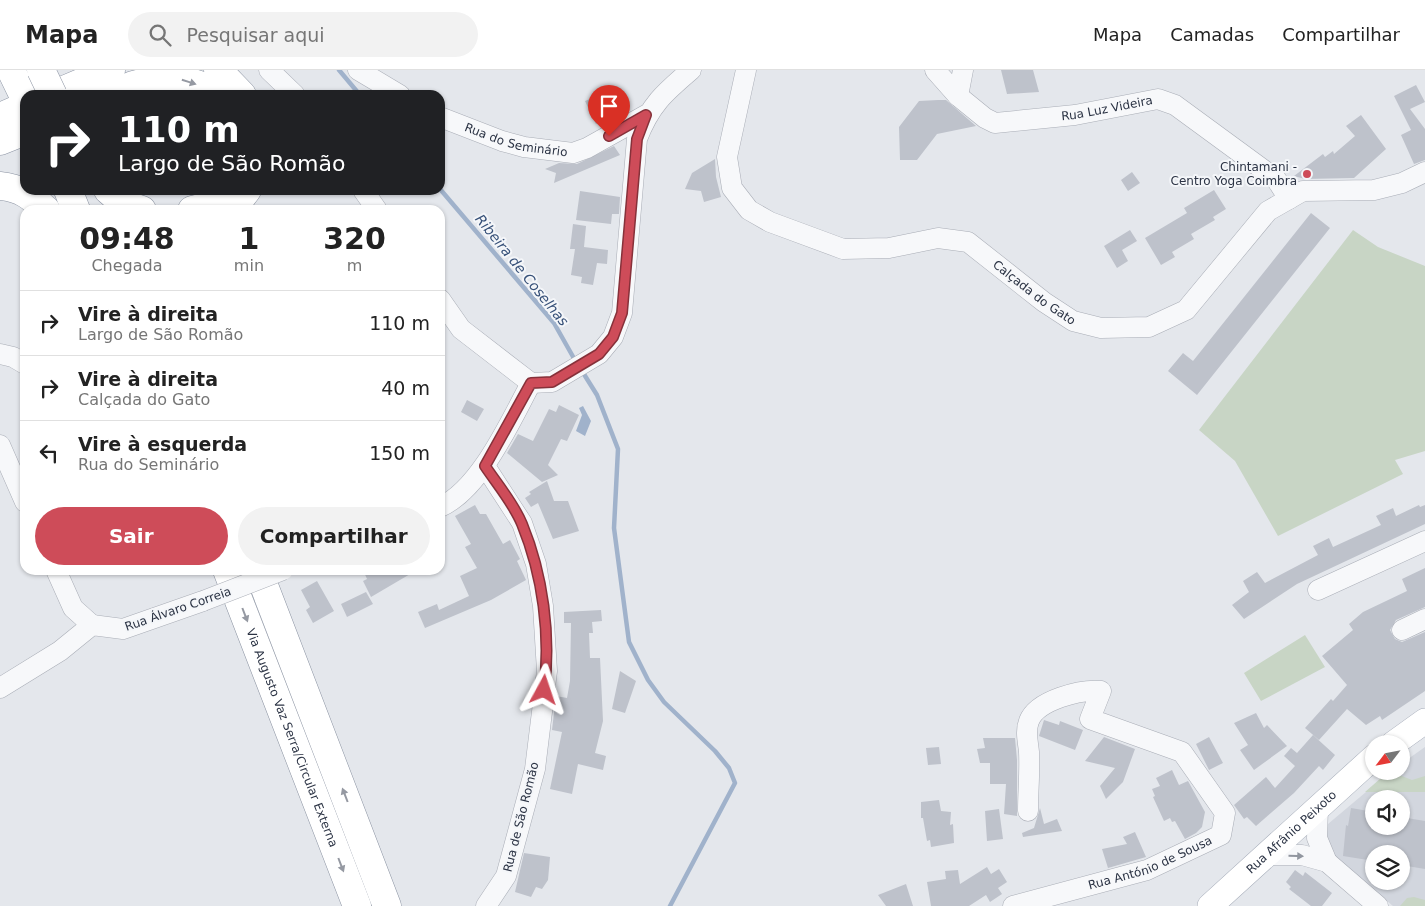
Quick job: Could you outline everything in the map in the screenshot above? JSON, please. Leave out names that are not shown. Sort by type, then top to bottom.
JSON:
[{"type":"highway","points":[[12,70],[21,90]]},
{"type":"highway","points":[[41,70],[50,90]]},
{"type":"highway","points":[[64,90],[111,70]]},
{"type":"highway","points":[[218,70],[237,90]]},
{"type":"highway","points":[[122,90],[133,85],[171,76],[211,90]]},
{"type":"highway","points":[[0,117],[20,108]]},
{"type":"highway","points":[[0,141],[20,133]]},
{"type":"highway","points":[[0,186],[12,187],[20,190]]},
{"type":"highway","points":[[29,195],[40,205]]},
{"type":"highway","points":[[114,195],[127,205]]},
{"type":"highway","points":[[206,205],[215,195]]},
{"type":"highway","name":"Via Augusto Vaz Serra/Circular Externa","points":[[229,575],[357,906]]},
{"type":"highway","points":[[260,575],[387,906]]},
{"type":"main road","points":[[1406,735],[1425,721]]},
{"type":"main road","name":"Rua Afrânio Peixoto","points":[[1210,906],[1365,766]]},
{"type":"street","points":[[269,70],[290,90]]},
{"type":"street","points":[[358,70],[392,90]]},
{"type":"street","points":[[445,306],[461,329],[531,383],[552,382],[599,354],[613,337],[622,313],[637,139],[646,115],[666,91],[691,70]]},
{"type":"street","name":"Calçada do Gato","points":[[746,70],[727,156],[732,188],[749,210],[770,222],[843,249],[889,248],[938,238],[968,242],[1044,302],[1073,321],[1101,328],[1149,328],[1186,310],[1268,211],[1303,191],[1374,190],[1402,183],[1425,172]]},
{"type":"street","name":"Rua Luz Videira","points":[[935,70],[958,96],[985,118],[995,123],[1075,115],[1158,99],[1175,105],[1276,179],[1289,199]]},
{"type":"street","points":[[958,96],[963,70]]},
{"type":"street","name":"Rua do Seminário","points":[[445,119],[502,141],[524,147],[573,153],[587,148],[646,115]]},
{"type":"street","points":[[0,354],[13,357],[20,361]]},
{"type":"street","points":[[445,505],[453,501],[485,466],[531,383]]},
{"type":"street","points":[[0,445],[20,491]]},
{"type":"street","name":"Rua de São Romão","points":[[485,466],[522,523],[536,564],[543,606],[547,671],[535,769],[506,876],[486,906]]},
{"type":"street","points":[[1318,590],[1425,541]]},
{"type":"street","points":[[0,688],[60,651],[92,625],[73,608],[58,575]]},
{"type":"street","name":"Rua Álvaro Correia","points":[[92,625],[123,629],[270,575]]},
{"type":"street","points":[[1402,630],[1425,619]]},
{"type":"street","name":"Rua António de Sousa","points":[[1013,906],[1147,870],[1221,834],[1225,813],[1182,752],[1090,719],[1101,691],[1091,690],[1055,699],[1029,720],[1027,736],[1029,751],[1028,811]]},
{"type":"street","points":[[1318,807],[1317,838],[1327,862]]},
{"type":"street","points":[[1265,856],[1302,855],[1327,862],[1378,906]]},
{"type":"shaded area","points":[[1425,747],[1425,906],[1393,906],[1374,890],[1410,890],[1410,845],[1365,845],[1365,882],[1328,850],[1325,844],[1328,824],[1365,793],[1365,835],[1410,835],[1410,790],[1368,790],[1380,780],[1410,780],[1410,758]]},
{"type":"green space","points":[[1353,230],[1378,247],[1425,266],[1425,451],[1395,460],[1403,474],[1278,536],[1235,461],[1199,430]]},
{"type":"green space","points":[[1305,635],[1325,667],[1261,701],[1244,673]]},
{"type":"green space","points":[[1425,776],[1425,792],[1367,790],[1379,780],[1412,780]]},
{"type":"green space","points":[[1414,897],[1425,900],[1425,906],[1400,906],[1407,898]]},
{"type":"water","points":[[583,406],[591,421],[585,436],[576,431],[582,415],[579,408]]},
{"type":"building","points":[[1001,70],[1033,70],[1039,92],[1007,94]]},
{"type":"building","points":[[1416,85],[1425,102],[1410,109],[1425,129],[1425,160],[1414,164],[1401,135],[1411,130],[1394,96]]},
{"type":"building","points":[[609,91],[620,112],[596,124],[585,101]]},
{"type":"building","points":[[946,100],[976,126],[937,134],[917,160],[900,160],[899,127],[919,101]]},
{"type":"building","points":[[1361,115],[1386,149],[1354,178],[1305,179],[1294,176],[1323,154],[1325,157],[1333,151],[1334,154],[1355,136],[1346,126]]},
{"type":"building","points":[[614,146],[620,155],[554,183],[556,173],[545,169],[559,163],[577,164]]},
{"type":"building","points":[[715,159],[716,177],[721,197],[704,202],[701,191],[685,189],[692,173]]},
{"type":"building","points":[[1132,172],[1140,183],[1128,191],[1121,180]]},
{"type":"building","points":[[1214,190],[1226,209],[1213,217],[1215,220],[1191,234],[1194,239],[1172,252],[1175,257],[1161,265],[1145,238],[1187,213],[1184,208]]},
{"type":"building","points":[[580,191],[620,197],[619,214],[612,214],[611,224],[576,220]]},
{"type":"building","points":[[1311,213],[1330,228],[1197,395],[1168,371],[1183,353],[1193,361]]},
{"type":"building","points":[[573,224],[586,226],[584,247],[608,250],[607,264],[597,263],[593,285],[581,283],[582,277],[571,275],[575,249],[570,249]]},
{"type":"building","points":[[1130,230],[1137,241],[1122,250],[1128,261],[1117,268],[1104,246]]},
{"type":"building","points":[[467,400],[484,409],[477,421],[461,412]]},
{"type":"building","points":[[559,405],[579,415],[567,441],[561,439],[548,465],[558,475],[542,482],[507,453],[518,434],[533,441],[549,409],[556,412]]},
{"type":"building","points":[[547,481],[554,501],[568,501],[579,531],[553,539],[538,503],[531,507],[525,498],[531,494],[529,492]]},
{"type":"building","points":[[475,505],[480,514],[486,514],[503,544],[510,540],[520,559],[517,561],[526,580],[491,600],[425,628],[418,612],[437,604],[439,610],[469,596],[460,576],[477,568],[465,547],[471,544],[455,516]]},
{"type":"building","points":[[1419,505],[1420,507],[1425,505],[1425,524],[1297,584],[1244,619],[1232,605],[1249,592],[1243,581],[1257,572],[1265,583],[1318,555],[1313,546],[1329,538],[1333,547],[1381,525],[1376,516],[1393,508],[1396,516]]},
{"type":"building","points":[[1425,568],[1425,607],[1396,620],[1390,630],[1395,639],[1402,642],[1425,632],[1425,691],[1382,720],[1380,716],[1366,725],[1347,709],[1319,740],[1305,728],[1331,699],[1333,701],[1347,685],[1322,656],[1353,630],[1349,624],[1363,612],[1407,591],[1402,579]]},
{"type":"building","points":[[365,575],[408,575],[371,597],[363,581],[367,579]]},
{"type":"building","points":[[317,581],[334,611],[313,623],[306,610],[310,607],[301,590]]},
{"type":"building","points":[[366,592],[373,604],[347,617],[341,604]]},
{"type":"building","points":[[601,610],[602,621],[592,622],[593,633],[589,633],[590,658],[600,658],[603,721],[595,753],[606,756],[603,770],[578,764],[572,794],[550,789],[562,732],[552,730],[556,696],[567,698],[570,681],[571,623],[564,623],[564,612]]},
{"type":"building","points":[[620,671],[636,681],[625,713],[612,709]]},
{"type":"building","points":[[1256,713],[1264,728],[1267,725],[1287,746],[1254,770],[1240,750],[1248,745],[1234,723]]},
{"type":"building","points":[[1044,720],[1059,725],[1060,721],[1083,730],[1075,750],[1039,736]]},
{"type":"building","points":[[1313,735],[1335,755],[1323,770],[1319,766],[1294,793],[1256,826],[1247,817],[1244,819],[1234,805],[1266,777],[1275,788],[1295,766],[1284,756],[1291,748],[1297,753]]},
{"type":"building","points":[[1104,737],[1135,749],[1123,782],[1106,799],[1100,786],[1115,768],[1085,761]]},
{"type":"building","points":[[1209,737],[1223,763],[1209,770],[1196,744]]},
{"type":"building","points":[[983,738],[1015,738],[1017,816],[1004,814],[1006,784],[990,784],[990,763],[980,763],[977,749],[985,748]]},
{"type":"building","points":[[939,747],[941,764],[928,765],[926,748]]},
{"type":"building","points":[[1172,770],[1179,785],[1188,781],[1205,812],[1202,827],[1185,839],[1175,821],[1172,822],[1170,818],[1164,821],[1153,797],[1155,796],[1152,789],[1160,786],[1156,778]]},
{"type":"building","points":[[939,800],[941,811],[951,812],[950,825],[953,824],[954,843],[931,847],[930,840],[927,841],[923,818],[921,818],[921,802]]},
{"type":"building","points":[[1040,808],[1044,824],[1057,819],[1062,831],[1023,837],[1022,833],[1034,828]]},
{"type":"building","points":[[1351,808],[1365,810],[1365,835],[1410,835],[1410,818],[1425,821],[1425,869],[1410,866],[1410,845],[1365,845],[1365,860],[1343,856],[1346,825],[1348,826]]},
{"type":"building","points":[[999,809],[1003,839],[987,841],[985,811]]},
{"type":"building","points":[[1135,832],[1146,857],[1108,868],[1102,849],[1127,844],[1123,837]]},
{"type":"building","points":[[524,853],[550,857],[548,880],[542,889],[536,887],[531,897],[515,892]]},
{"type":"building","points":[[987,867],[991,874],[999,869],[1007,882],[998,888],[1002,894],[990,902],[986,895],[969,906],[931,906],[927,882],[946,879],[945,871],[958,870],[960,884]]},
{"type":"building","points":[[1295,870],[1303,876],[1305,872],[1332,893],[1322,906],[1311,906],[1289,889],[1291,887],[1286,882]]},
{"type":"building","points":[[906,884],[913,906],[886,906],[878,895]]},
{"type":"waterway","name":"Ribeira de Coselhas","points":[[339,70],[356,90]]},
{"type":"waterway","name":"Ribeira de Coselhas","points":[[445,195],[554,323],[576,362]]},
{"type":"waterway","name":"Ribeira de Coselhas","points":[[582,371],[597,395],[618,449],[614,528],[629,642],[648,680],[664,702],[715,751],[729,768],[735,783],[670,906]]},
{"type":"place","name":"Chintamani - Centro Yoga Coimbra","points":[[1307,174]]},
{"type":"route","points":[[544,690],[547,671],[543,606],[536,564],[522,523],[485,466],[531,383],[552,382],[599,354],[613,337],[622,313],[637,139],[646,115],[609,136]]}]
